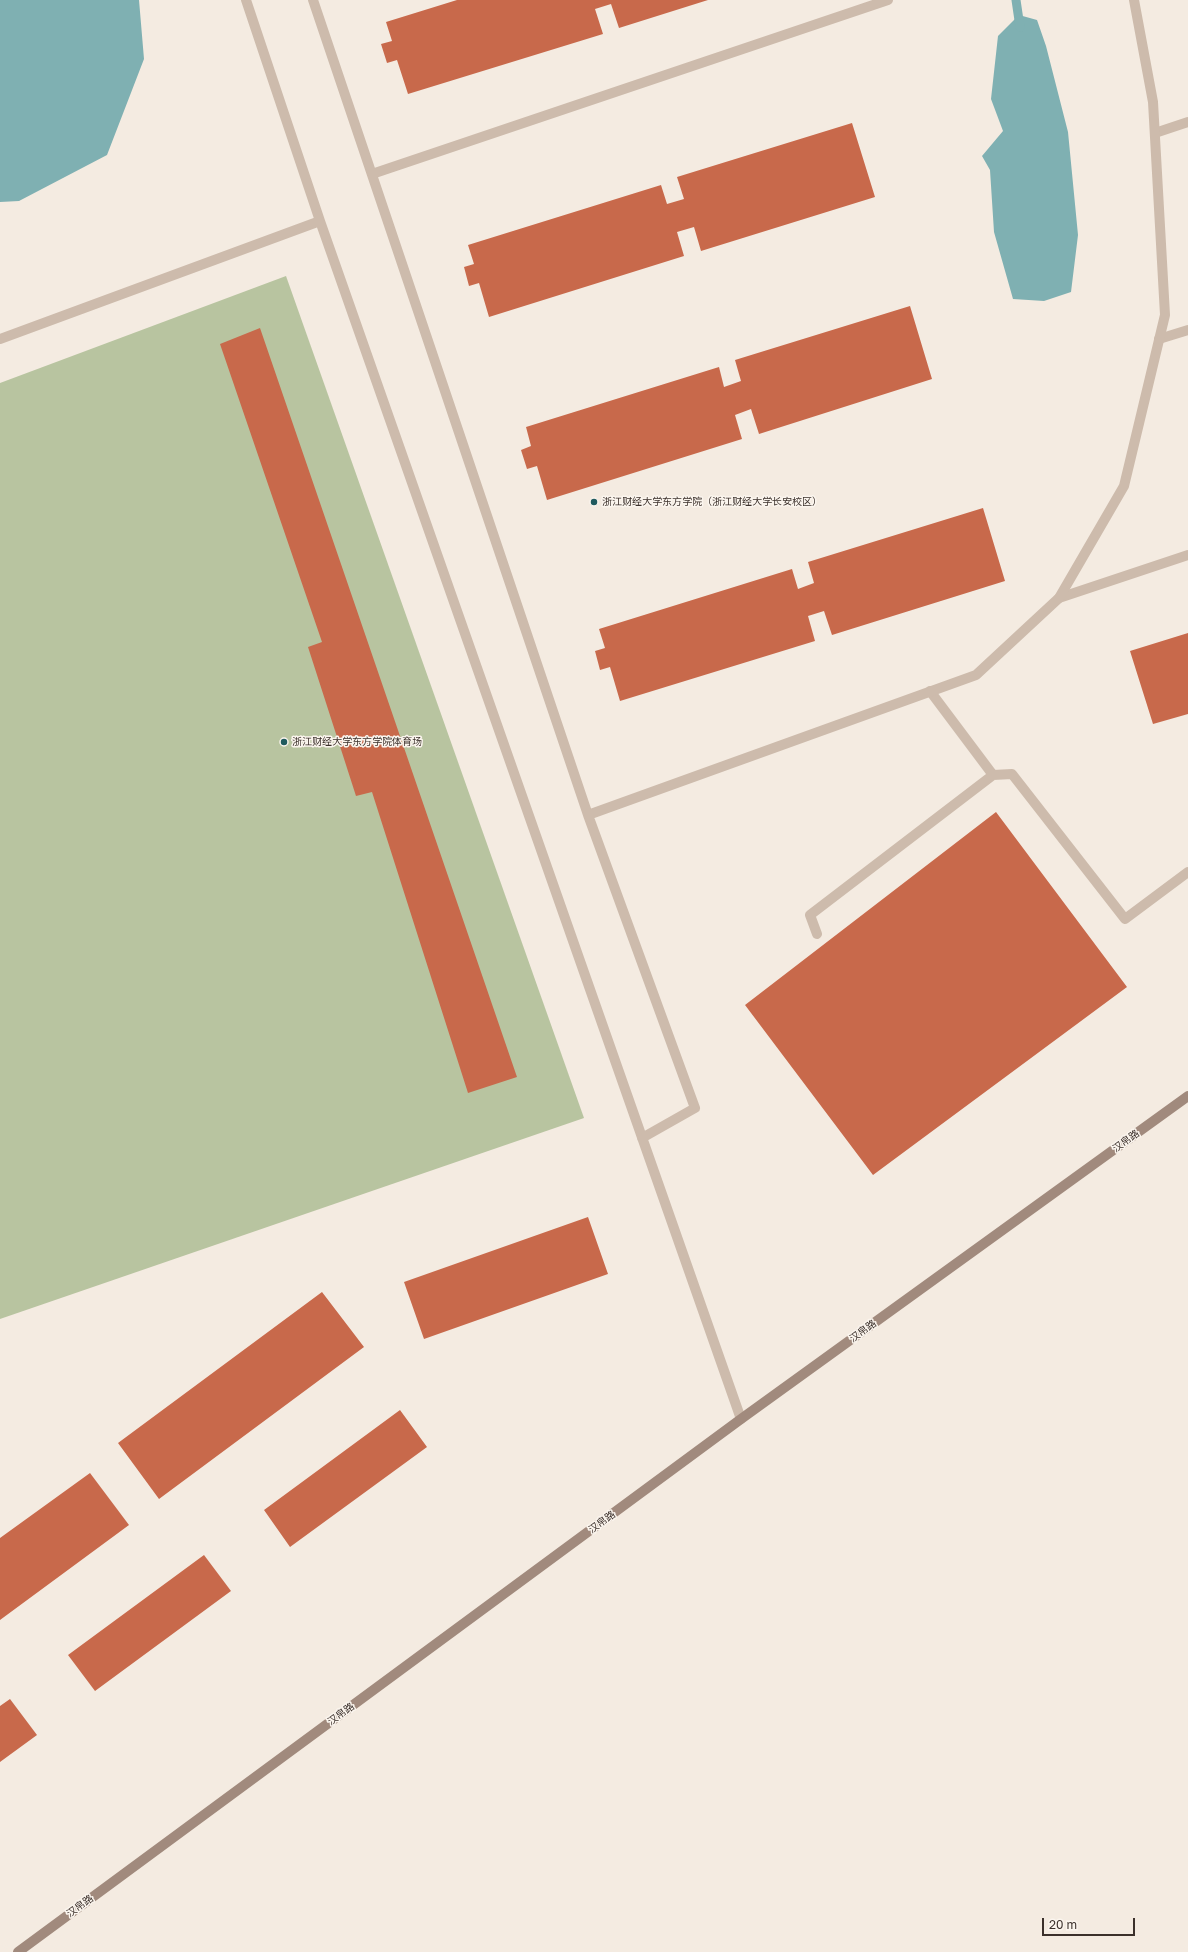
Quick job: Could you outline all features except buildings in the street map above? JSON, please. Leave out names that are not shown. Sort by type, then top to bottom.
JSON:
[{"type":"street","points":[[246,0],[320,221],[741,1419]]},
{"type":"street","points":[[314,0],[588,815],[695,1108],[642,1138]]},
{"type":"street","points":[[372,174],[888,0]]},
{"type":"street","points":[[588,815],[976,675],[1059,598],[1124,486],[1165,315],[1153,102],[1134,0]]},
{"type":"street","points":[[1155,133],[1188,122]]},
{"type":"street","points":[[0,339],[320,221]]},
{"type":"street","points":[[1159,339],[1188,330]]},
{"type":"street","points":[[1059,598],[1188,556]]},
{"type":"street","points":[[930,691],[993,775]]},
{"type":"street","points":[[816,934],[810,915],[993,775],[1012,774],[1125,919],[1188,872]]},
{"type":"street","name":"汉帛路","points":[[18,1952],[741,1419],[1188,1096]]},
{"type":"green space","points":[[286,276],[584,1118],[0,1319],[0,383]]},
{"type":"water","points":[[0,0],[139,0],[144,59],[107,155],[19,201],[0,202]]},
{"type":"water","points":[[1019,15],[1037,20],[1046,46],[1068,132],[1078,235],[1071,292],[1044,301],[1013,299],[994,232],[990,170],[982,156],[1003,131],[991,99],[998,36]]},
{"type":"waterway","points":[[1016,0],[1020,27]]},
{"type":"place","name":"浙江财经大学东方学院（浙江财经大学长安校区）","points":[[594,502]]},
{"type":"place","name":"浙江财经大学东方学院体育场","points":[[284,742]]}]
